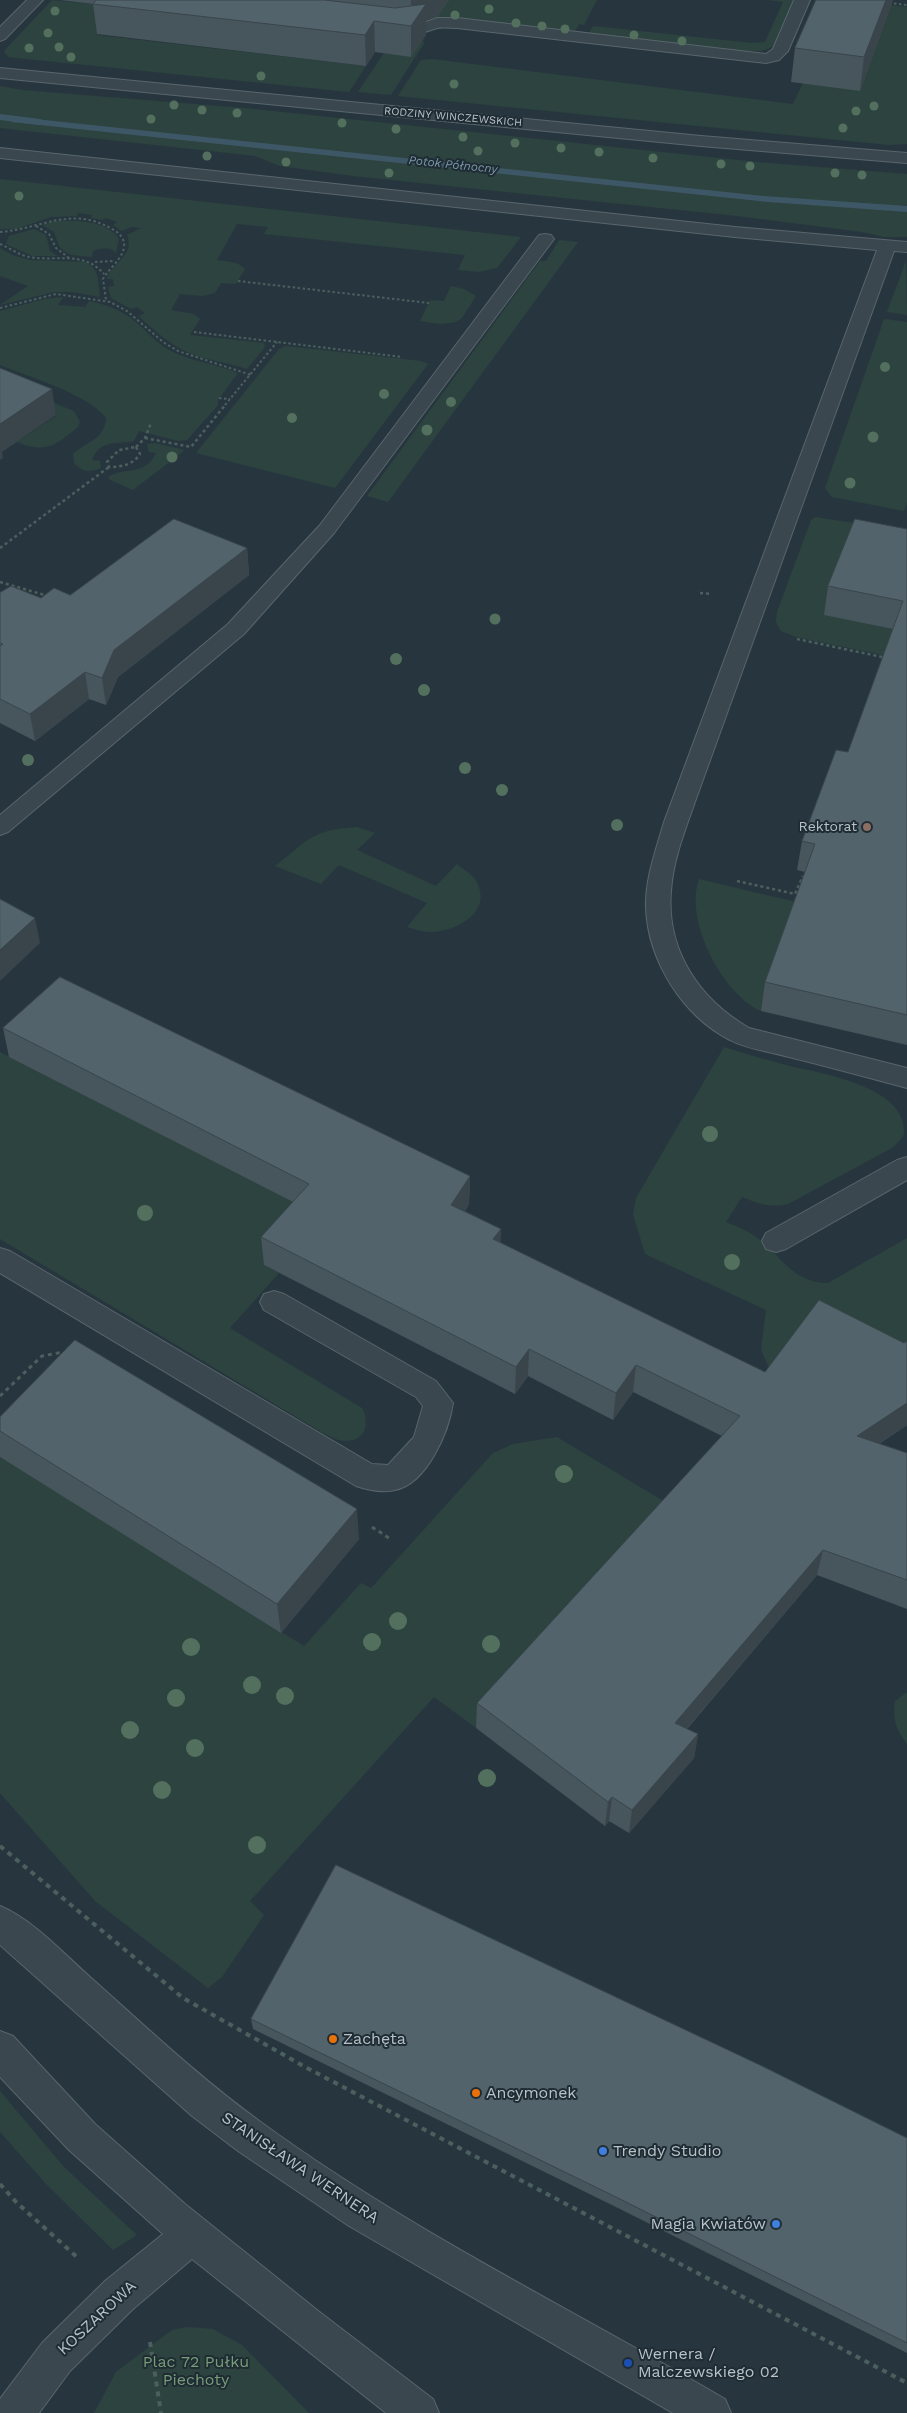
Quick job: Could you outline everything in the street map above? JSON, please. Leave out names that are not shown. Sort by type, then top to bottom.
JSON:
[{"type":"street","points":[[0,36],[35,0]]},
{"type":"street","points":[[377,30],[414,32],[437,23],[457,23],[749,58],[770,58],[776,56],[780,51],[802,0]]},
{"type":"street","name":"RODZINY WINCZEWSKICH","points":[[0,73],[701,141],[907,158]]},
{"type":"street","points":[[0,153],[897,247],[748,624],[671,843],[658,896],[658,909],[664,941],[682,981],[710,1016],[725,1027],[741,1035],[907,1078]]},
{"type":"street","points":[[0,826],[132,718],[236,629],[327,529],[545,240]]},
{"type":"street","points":[[776,1241],[907,1167]]},
{"type":"street","points":[[0,1259],[368,1477],[394,1478],[415,1460],[436,1425],[438,1403],[426,1389],[274,1302]]},
{"type":"street","name":"STANISŁAWA WERNERA","points":[[0,1923],[76,1987],[178,2081],[250,2138],[354,2208],[628,2363],[711,2413]]},
{"type":"street","points":[[0,2049],[29,2084],[85,2141],[192,2235],[349,2362],[419,2413]]},
{"type":"street","name":"KOSZAROWA","points":[[14,2413],[56,2356],[119,2295],[192,2235]]},
{"type":"path","points":[[888,3],[907,5]]},
{"type":"path","points":[[0,232],[26,229],[47,221],[68,218],[100,223],[122,236],[123,251],[104,274],[102,282],[106,301]]},
{"type":"path","points":[[36,225],[48,232],[53,238],[56,248],[69,258]]},
{"type":"path","points":[[0,244],[25,256],[82,258],[94,262],[116,261]]},
{"type":"path","points":[[94,262],[104,274]]},
{"type":"path","points":[[238,281],[429,303]]},
{"type":"path","points":[[0,308],[56,294],[106,301],[127,311],[163,342],[178,352],[251,375]]},
{"type":"path","points":[[194,332],[451,363]]},
{"type":"path","points":[[144,438],[192,447],[277,342]]},
{"type":"path","points":[[220,398],[230,399]]},
{"type":"path","points":[[109,467],[108,462],[112,454],[126,447],[136,447],[144,438],[151,423]]},
{"type":"path","points":[[0,548],[109,467],[118,467],[137,460],[140,454],[136,447]]},
{"type":"path","points":[[0,582],[50,596]]},
{"type":"path","points":[[797,640],[889,658]]},
{"type":"path","points":[[737,881],[795,894],[802,876]]},
{"type":"path","points":[[0,1846],[183,1998],[307,2068],[907,2383]]},
{"type":"path","points":[[0,2184],[16,2202],[80,2260]]},
{"type":"path","points":[[150,2335],[161,2413]]},
{"type":"green space","points":[[52,0],[120,7],[97,35],[366,66],[349,92],[8,57],[4,51]]},
{"type":"green space","points":[[241,0],[597,0],[584,25],[579,24],[575,32],[414,15]]},
{"type":"green space","points":[[768,0],[797,0],[779,44],[762,51],[738,51],[588,35],[593,26],[752,43],[765,42],[783,2]]},
{"type":"green space","points":[[842,0],[907,7],[907,144],[889,145],[398,96],[421,60],[432,59],[793,104]]},
{"type":"green space","points":[[393,39],[425,42],[391,95],[358,92]]},
{"type":"green space","points":[[0,86],[22,90],[244,108],[757,162],[907,174],[907,237],[884,237],[862,232],[737,216],[353,176],[280,166],[255,156],[0,128]]},
{"type":"green space","points":[[0,179],[521,237],[497,268],[479,272],[458,270],[465,255],[264,234],[268,227],[237,224],[217,260],[236,263],[245,269],[236,284],[221,283],[215,293],[202,296],[180,294],[171,310],[194,314],[200,319],[190,335],[264,343],[265,347],[247,369],[186,352],[164,338],[139,316],[145,313],[137,307],[131,309],[111,298],[108,287],[114,286],[113,279],[107,279],[108,275],[127,252],[129,241],[127,235],[141,228],[131,227],[122,231],[113,225],[117,222],[106,218],[102,220],[91,218],[92,215],[78,213],[77,216],[51,217],[16,229],[0,229]]},
{"type":"green space","points":[[55,221],[90,222],[107,228],[119,239],[116,253],[111,249],[105,248],[93,251],[92,257],[71,255],[59,246],[54,232],[42,225]]},
{"type":"green space","points":[[34,229],[46,235],[50,251],[58,256],[32,256],[6,244],[9,236]]},
{"type":"green space","points":[[559,240],[578,242],[388,502],[367,496],[540,261],[546,261]]},
{"type":"green space","points":[[0,248],[12,255],[30,260],[86,262],[91,265],[96,273],[100,297],[72,292],[54,292],[0,305],[28,286],[0,276]]},
{"type":"green space","points":[[906,261],[907,315],[887,312]]},
{"type":"green space","points":[[451,286],[464,289],[476,296],[462,318],[456,322],[440,324],[420,321],[430,300],[444,301]]},
{"type":"green space","points":[[63,297],[58,305],[85,307],[89,301],[104,305],[123,313],[169,350],[238,373],[218,400],[218,405],[187,440],[178,441],[139,431],[134,441],[105,445],[100,448],[92,460],[100,461],[101,468],[93,471],[84,470],[74,463],[73,454],[99,435],[105,425],[106,418],[86,401],[72,394],[0,365],[0,311],[44,299]]},
{"type":"green space","points":[[884,319],[907,322],[907,503],[904,511],[832,497],[825,488]]},
{"type":"green space","points":[[285,346],[421,361],[428,364],[335,488],[196,453],[279,349]]},
{"type":"green space","points":[[0,381],[74,411],[80,422],[78,427],[63,439],[50,446],[27,446],[17,442],[56,416]]},
{"type":"green space","points":[[155,443],[185,450],[133,490],[110,480],[108,477],[114,474],[134,470],[146,465],[156,453],[149,452],[147,444]]},
{"type":"green space","points":[[815,517],[861,524],[907,632],[907,660],[796,637],[781,631],[776,622],[777,612],[811,520]]},
{"type":"green space","points":[[357,827],[375,833],[357,850],[436,886],[457,864],[472,875],[480,890],[480,901],[477,910],[470,918],[451,928],[441,931],[421,931],[407,927],[427,903],[339,865],[321,884],[275,866],[304,843],[320,834],[342,828]]},
{"type":"green space","points":[[699,879],[800,903],[761,1011],[747,1002],[733,989],[720,973],[710,954],[697,915],[696,896]]},
{"type":"green space","points":[[724,1047],[859,1084],[877,1093],[892,1104],[901,1117],[904,1133],[892,1148],[788,1204],[765,1205],[742,1197],[726,1222],[757,1238],[798,1275],[817,1282],[828,1283],[907,1238],[907,1364],[775,1381],[761,1350],[766,1310],[645,1254],[633,1214],[636,1198]]},
{"type":"green space","points":[[0,1052],[311,1211],[264,1265],[279,1273],[230,1328],[362,1408],[366,1425],[362,1435],[345,1441],[323,1433],[0,1239]]},
{"type":"green space","points":[[557,1437],[675,1508],[476,1728],[434,1697],[250,1901],[264,1915],[222,1977],[208,1988],[95,1901],[0,1793],[0,1457],[304,1646],[361,1583],[371,1588],[493,1453],[513,1444]]},
{"type":"green space","points":[[907,1692],[907,1744],[898,1729],[894,1713],[895,1701]]},
{"type":"green space","points":[[0,2091],[64,2167],[137,2235],[113,2250],[46,2184],[0,2132]]},
{"type":"green space","name":"Plac 72 Pułku Piechoty","points":[[188,2327],[213,2329],[242,2345],[309,2413],[94,2413],[116,2372],[172,2330]]},
{"type":"water","points":[[16,117],[764,196],[907,206],[907,212],[768,202],[11,122]]},
{"type":"building","points":[[97,0],[324,0],[395,8],[426,4],[411,26],[374,21],[365,35],[93,4]]},
{"type":"building","points":[[816,0],[886,0],[864,57],[795,48]]},
{"type":"building","points":[[0,368],[52,389],[0,424]]},
{"type":"building","points":[[174,519],[247,548],[114,650],[102,678],[85,672],[30,714],[0,699],[0,646],[3,644],[0,643],[0,592],[11,586],[41,598],[54,588],[70,595]]},
{"type":"building","name":"Rektorat","points":[[855,519],[907,529],[907,1015],[765,982],[815,844],[802,841],[836,750],[848,752],[903,601],[828,586]]},
{"type":"building","points":[[0,899],[35,918],[0,950]]},
{"type":"building","points":[[60,977],[470,1176],[451,1205],[501,1229],[493,1239],[765,1372],[819,1300],[904,1343],[907,1341],[907,1403],[857,1436],[907,1453],[907,1580],[823,1550],[675,1723],[698,1734],[632,1810],[612,1797],[608,1802],[477,1703],[740,1416],[636,1365],[616,1393],[529,1349],[516,1367],[261,1237],[309,1184],[3,1028]]},
{"type":"building","points":[[75,1340],[357,1509],[277,1604],[0,1431],[0,1417]]},
{"type":"building","points":[[336,1865],[762,2066],[907,2138],[907,2343],[618,2198],[251,2019]]},
{"type":"waterway","name":"Potok Północny","points":[[0,117],[40,122]]},
{"type":"place","name":"Rektorat","points":[[867,827]]},
{"type":"place","name":"Zachęta","points":[[333,2039]]},
{"type":"place","name":"Ancymonek","points":[[476,2093]]},
{"type":"place","name":"Trendy Studio","points":[[603,2151]]},
{"type":"place","name":"Magia Kwiatów","points":[[776,2224]]},
{"type":"place","name":"Wernera / Malczewskiego 02","points":[[628,2363]]}]
